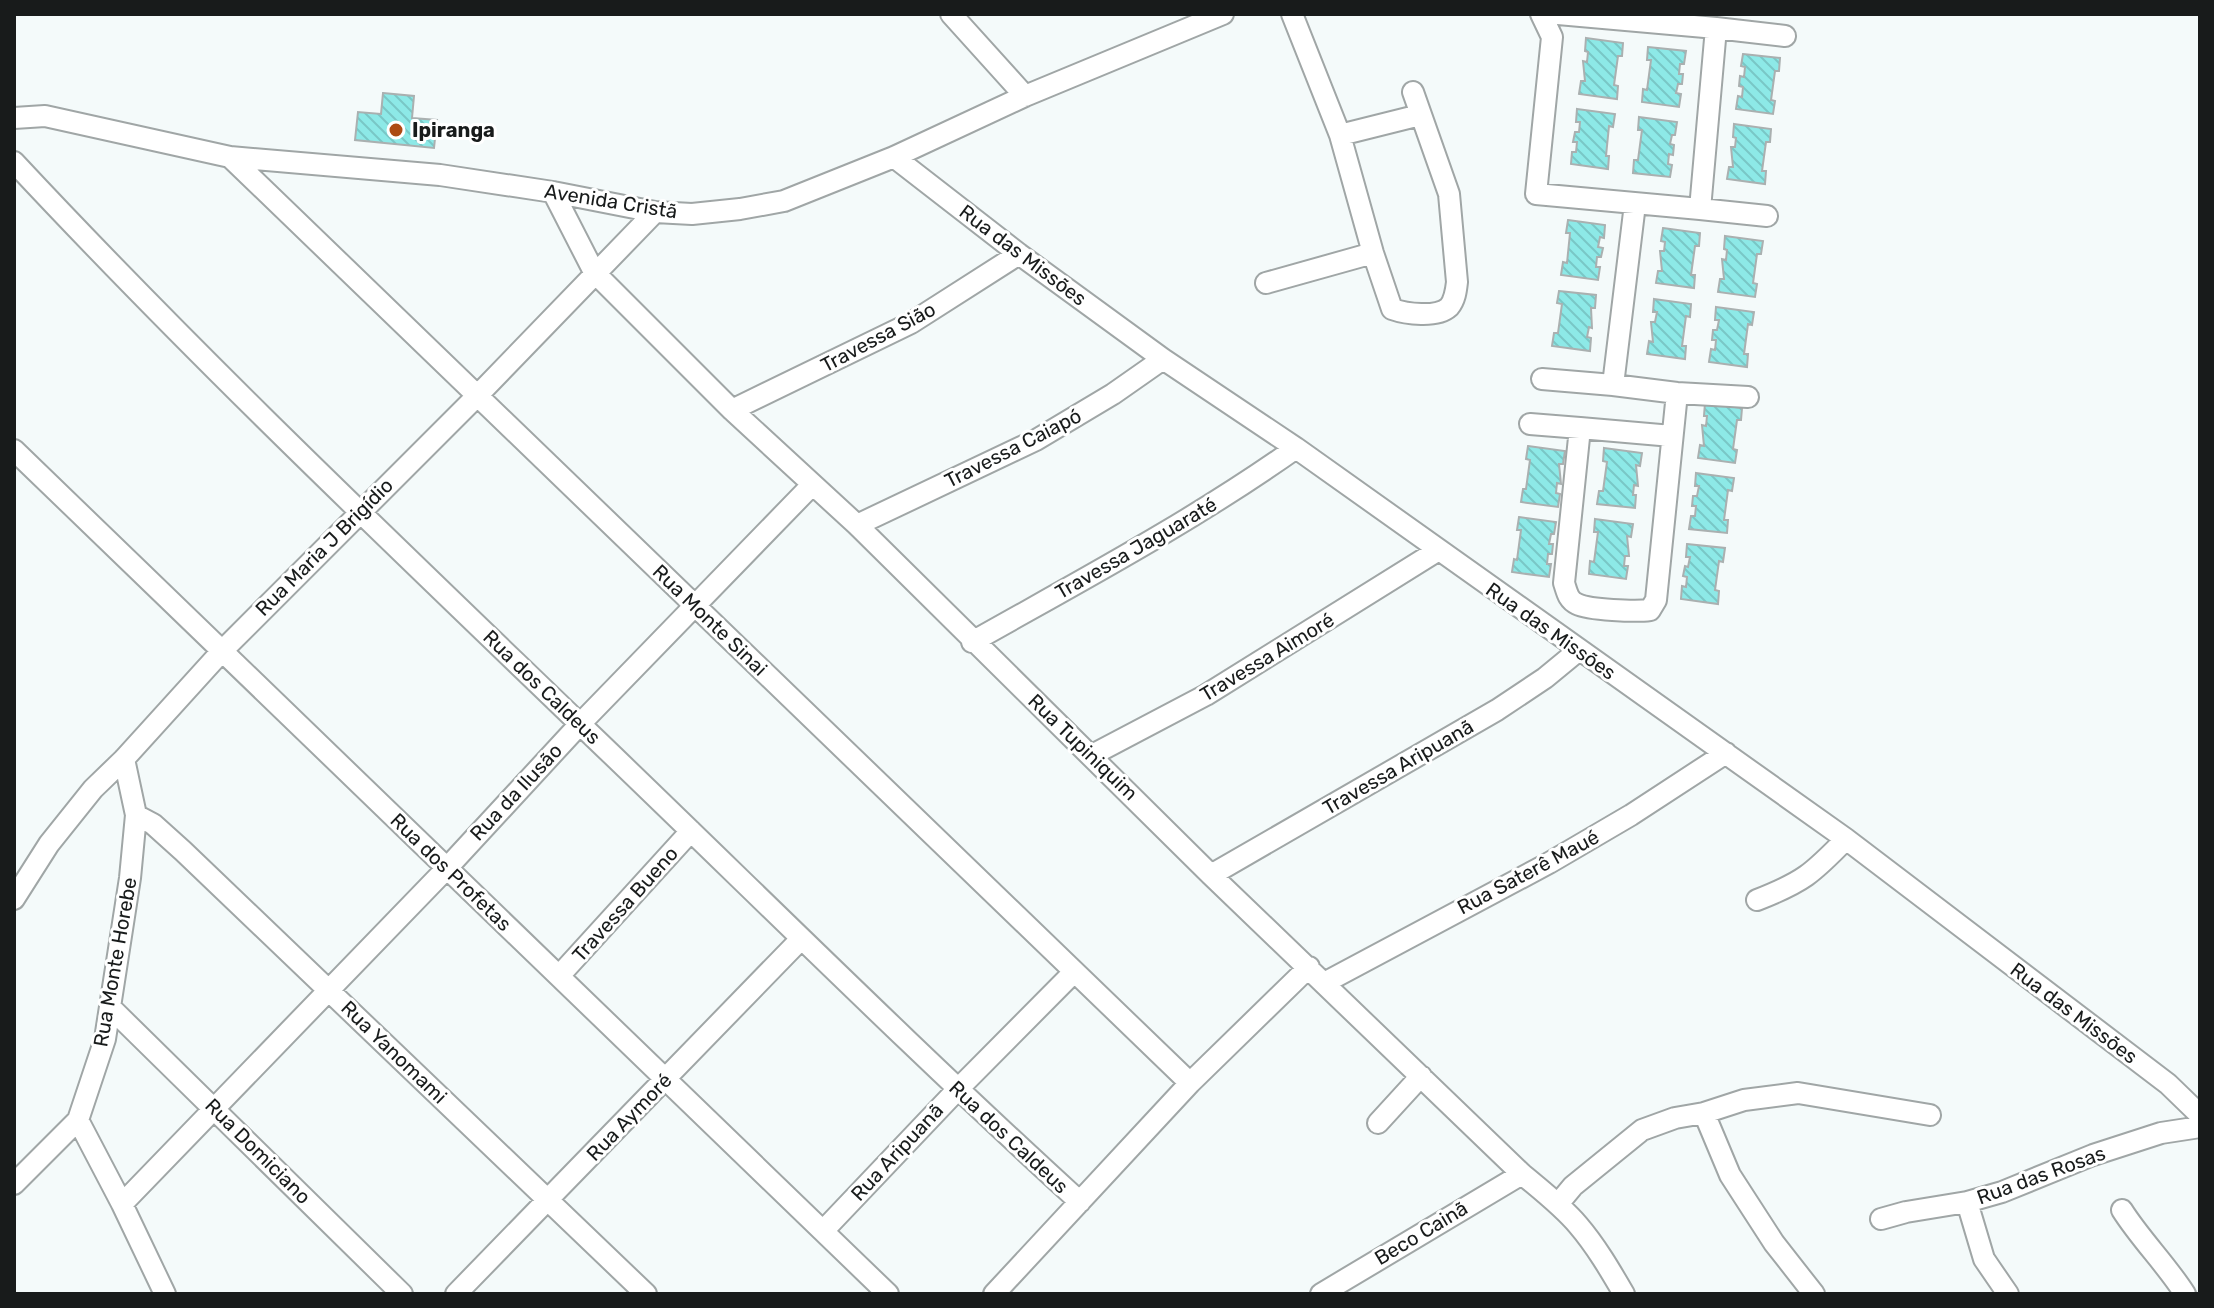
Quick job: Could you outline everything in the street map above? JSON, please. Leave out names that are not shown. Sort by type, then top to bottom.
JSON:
[{"type":"street","points":[[951,14],[1025,96]]},
{"type":"street","name":"Avenida Cristã","points":[[14,118],[45,116],[230,157],[440,175],[553,192],[655,212],[704,213],[784,201],[894,157],[1025,96],[1223,14]]},
{"type":"street","points":[[1292,14],[1340,135],[1392,309],[1402,313],[1437,313],[1448,308],[1455,297],[1457,282],[1449,194],[1413,92]]},
{"type":"street","points":[[1541,14],[1552,37],[1536,194],[1767,216]]},
{"type":"street","points":[[1558,14],[1785,36]]},
{"type":"street","points":[[1700,209],[1716,28]]},
{"type":"street","points":[[1340,135],[1420,115]]},
{"type":"street","name":"Rua Monte Sinai","points":[[230,157],[1190,1083]]},
{"type":"street","name":"Rua das Missões","points":[[894,157],[1019,254],[1163,359],[1296,448],[1846,839],[2168,1084],[2200,1115]]},
{"type":"street","name":"Rua dos Caldeus","points":[[14,162],[91,244],[359,512],[957,1090],[1080,1202]]},
{"type":"street","name":"Rua Tupiniquim","points":[[553,192],[594,272],[811,486],[857,525],[1211,875],[1522,1174],[1558,1204],[1579,1225],[1624,1294]]},
{"type":"street","points":[[1613,385],[1635,204]]},
{"type":"street","name":"Rua Maria J Brigídio","points":[[14,899],[49,844],[93,789],[222,651],[478,395],[655,212]]},
{"type":"street","points":[[1266,283],[1373,253]]},
{"type":"street","name":"Travessa Sião","points":[[732,410],[911,323],[1019,254]]},
{"type":"street","name":"Travessa Caiapó","points":[[857,525],[1036,440],[1113,394],[1163,359]]},
{"type":"street","points":[[1542,379],[1748,397]]},
{"type":"street","points":[[1580,428],[1564,583],[1568,597],[1578,605],[1638,612],[1650,610],[1656,600],[1677,393]]},
{"type":"street","points":[[1530,424],[1672,436]]},
{"type":"street","name":"Travessa Jaguaraté","points":[[972,642],[1134,551],[1296,448]]},
{"type":"street","name":"Rua dos Profetas","points":[[14,450],[888,1294]]},
{"type":"street","name":"Rua da Ilusão","points":[[122,1204],[811,486]]},
{"type":"street","name":"Travessa Aimoré","points":[[1092,755],[1206,695],[1437,551]]},
{"type":"street","name":"Travessa Aripuanã","points":[[1211,875],[1497,710],[1545,678],[1579,650]]},
{"type":"street","name":"Rua Saterê Maué","points":[[1324,983],[1549,863],[1631,815],[1726,753]]},
{"type":"street","name":"Rua Monte Horebe","points":[[14,1184],[78,1120],[105,1039],[112,1009],[136,815],[124,759]]},
{"type":"street","name":"Rua Yanomami","points":[[136,815],[163,833],[646,1294]]},
{"type":"street","name":"Travessa Bueno","points":[[559,976],[691,831]]},
{"type":"street","points":[[1757,900],[1813,874],[1846,839]]},
{"type":"street","name":"Rua Aymoré","points":[[456,1294],[801,939]]},
{"type":"street","points":[[994,1294],[1190,1083],[1309,967]]},
{"type":"street","name":"Rua Aripuanã","points":[[823,1231],[1074,972]]},
{"type":"street","name":"Rua Domiciano","points":[[112,1009],[402,1294]]},
{"type":"street","points":[[1378,1123],[1421,1076]]},
{"type":"street","points":[[1558,1204],[1573,1186],[1642,1130],[1744,1100],[1798,1093],[1930,1115]]},
{"type":"street","points":[[1704,1113],[1730,1175],[1774,1243],[1814,1294]]},
{"type":"street","points":[[78,1120],[165,1291]]},
{"type":"street","name":"Rua das Rosas","points":[[1881,1219],[2002,1192],[2093,1155],[2161,1133],[2200,1127]]},
{"type":"street","name":"Beco Cainã","points":[[1321,1294],[1522,1174]]},
{"type":"street","points":[[1967,1202],[1984,1259],[2008,1294]]},
{"type":"street","points":[[2122,1210],[2185,1294]]},
{"type":"building","points":[[1586,38],[1623,43],[1614,85],[1618,86],[1617,99],[1579,94],[1581,81],[1585,81],[1583,61],[1587,62]]},
{"type":"building","points":[[1648,47],[1686,51],[1684,64],[1680,64],[1682,84],[1678,84],[1676,93],[1681,94],[1679,107],[1642,102],[1651,60],[1647,60]]},
{"type":"building","points":[[1743,54],[1780,58],[1771,100],[1775,101],[1773,114],[1736,109],[1738,96],[1742,97],[1743,87],[1739,86],[1740,76],[1744,77],[1745,67],[1741,66]]},
{"type":"building","name":"Ipiranga","points":[[383,93],[414,96],[412,118],[437,120],[434,148],[355,140],[358,112],[381,114]]},
{"type":"building","points":[[1577,109],[1615,114],[1613,127],[1609,126],[1608,169],[1571,164],[1572,152],[1576,152],[1577,142],[1573,142],[1575,132],[1579,132]]},
{"type":"building","points":[[1639,117],[1677,122],[1670,144],[1674,145],[1673,155],[1669,154],[1668,164],[1672,165],[1670,177],[1633,173],[1642,130],[1638,130]]},
{"type":"building","points":[[1734,124],[1771,129],[1762,171],[1766,171],[1765,184],[1727,179],[1729,167],[1733,167],[1731,147],[1735,147]]},
{"type":"building","points":[[1568,220],[1605,225],[1604,238],[1600,237],[1598,247],[1603,248],[1601,257],[1597,257],[1596,267],[1600,267],[1598,280],[1561,275],[1563,262],[1567,263]]},
{"type":"building","points":[[1663,228],[1700,233],[1691,275],[1695,275],[1694,288],[1656,283],[1658,271],[1662,271],[1660,251],[1664,251],[1665,242],[1661,241]]},
{"type":"building","points":[[1725,236],[1763,241],[1761,254],[1757,254],[1753,283],[1757,284],[1755,297],[1718,292],[1720,279],[1724,279],[1722,259],[1726,260]]},
{"type":"building","points":[[1559,291],[1596,295],[1595,308],[1591,308],[1592,328],[1589,327],[1587,337],[1591,338],[1590,351],[1552,346],[1554,333],[1558,333],[1562,304],[1557,303]]},
{"type":"building","points":[[1654,299],[1691,304],[1682,346],[1686,346],[1685,359],[1647,354],[1649,341],[1653,342],[1651,322],[1655,322],[1657,312],[1653,312]]},
{"type":"building","points":[[1716,307],[1754,312],[1752,325],[1748,324],[1744,354],[1748,354],[1747,367],[1709,362],[1711,349],[1715,350],[1713,330],[1717,330],[1719,320],[1715,320]]},
{"type":"building","points":[[1705,403],[1742,408],[1733,449],[1737,450],[1735,463],[1698,458],[1700,445],[1704,446],[1702,425],[1706,426]]},
{"type":"building","points":[[1528,446],[1565,451],[1563,464],[1559,464],[1561,484],[1557,483],[1556,493],[1560,494],[1558,507],[1521,502],[1530,460],[1526,459]]},
{"type":"building","points":[[1604,448],[1642,453],[1640,466],[1636,465],[1638,486],[1634,485],[1635,508],[1597,504],[1599,491],[1603,491],[1607,462],[1603,461]]},
{"type":"building","points":[[1696,473],[1734,478],[1732,491],[1728,490],[1724,520],[1728,520],[1727,533],[1689,529],[1691,516],[1695,516],[1693,496],[1697,496],[1699,486],[1695,486]]},
{"type":"building","points":[[1519,517],[1556,522],[1549,544],[1553,544],[1552,554],[1548,554],[1547,564],[1551,564],[1549,577],[1512,572],[1521,530],[1517,530]]},
{"type":"building","points":[[1595,519],[1633,524],[1631,537],[1627,536],[1629,556],[1625,556],[1624,566],[1628,566],[1626,579],[1589,574],[1598,532],[1594,532]]},
{"type":"building","points":[[1687,544],[1725,548],[1723,562],[1719,561],[1715,590],[1719,591],[1718,604],[1681,599],[1682,586],[1686,587],[1687,577],[1683,576],[1685,566],[1688,567],[1690,557],[1686,557]]},
{"type":"place","name":"Ipiranga","points":[[396,130]]}]
